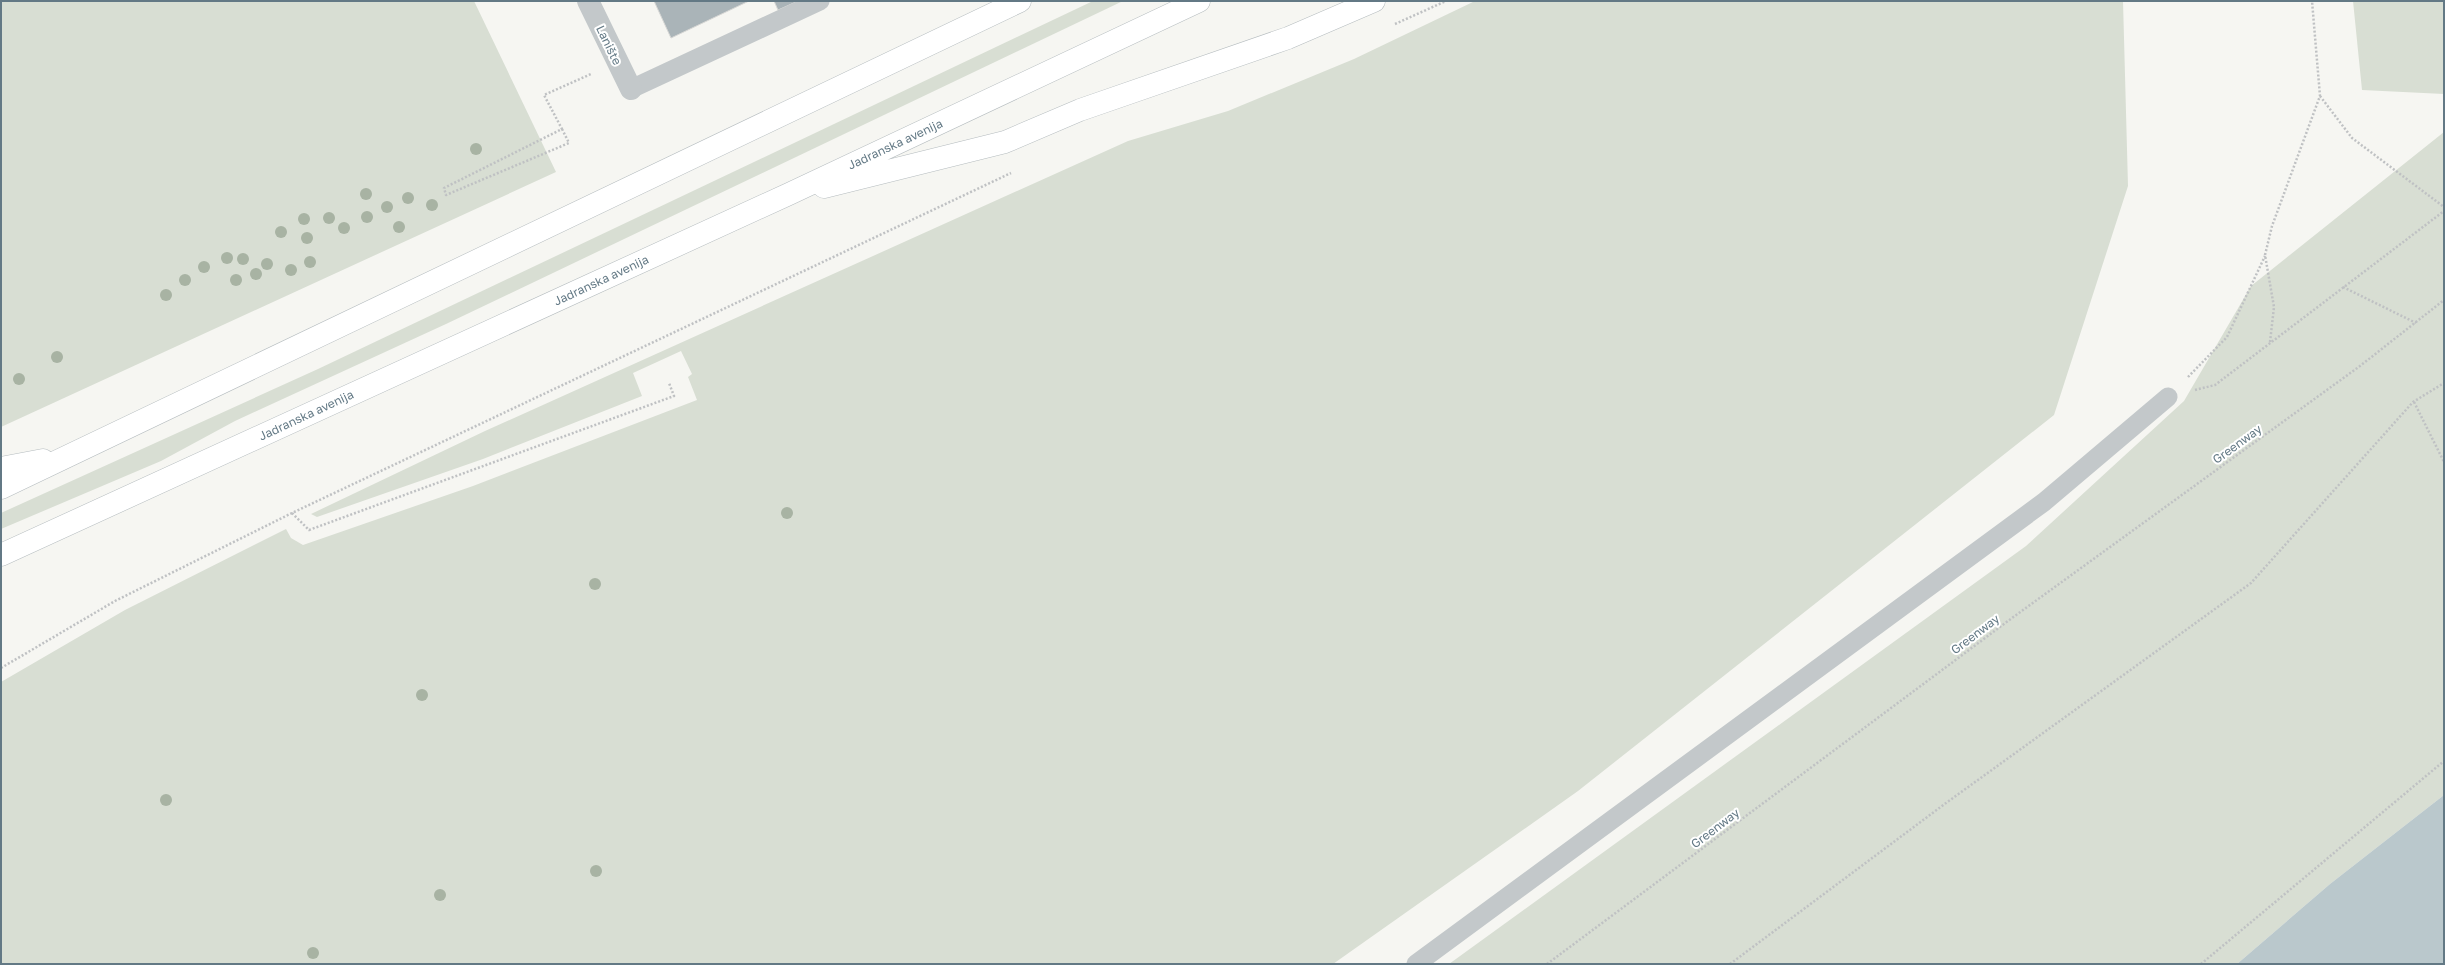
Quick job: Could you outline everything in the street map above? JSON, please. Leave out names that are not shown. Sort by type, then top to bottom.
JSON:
[{"type":"main road","points":[[1,488],[1020,1]]},
{"type":"main road","name":"Jadranska avenija","points":[[1,555],[789,194],[1199,1]]},
{"type":"main road","points":[[789,194],[862,179],[1005,142],[1080,110],[1288,38],[1374,1]]},
{"type":"main road","points":[[1,468],[69,456]]},
{"type":"street","name":"Lanište","points":[[588,1],[631,89]]},
{"type":"lane","points":[[631,89],[820,1]]},
{"type":"lane","points":[[1416,964],[2044,502],[2168,397]]},
{"type":"path","points":[[1392,25],[1446,1]]},
{"type":"path","points":[[2168,397],[2227,337],[2265,255],[2272,226],[2320,96],[2312,1]]},
{"type":"path","points":[[562,129],[444,188],[446,195],[569,143],[562,129],[544,96],[617,62]]},
{"type":"path","points":[[2320,96],[2352,138],[2444,207]]},
{"type":"path","points":[[1,668],[115,601],[292,513],[1012,173]]},
{"type":"path","points":[[2168,397],[2215,385],[2444,211]]},
{"type":"path","points":[[2265,255],[2274,307],[2270,342]]},
{"type":"path","points":[[2343,287],[2416,323]]},
{"type":"path","name":"Greenway","points":[[1547,964],[2012,618],[2354,371],[2444,300]]},
{"type":"path","points":[[292,513],[309,530],[674,396],[668,383]]},
{"type":"path","points":[[1730,964],[1946,803],[2251,583],[2414,402],[2444,383]]},
{"type":"path","points":[[2414,402],[2444,462]]},
{"type":"path","points":[[2201,964],[2444,761]]},
{"type":"shaded area","points":[[1,1],[474,1],[556,172],[1,427]]},
{"type":"shaded area","points":[[1093,1],[1123,1],[446,324],[235,421],[161,461],[1,529],[1,513],[318,369]]},
{"type":"shaded area","points":[[1475,1],[2123,1],[2128,186],[2054,415],[1578,791],[1333,964],[1,964],[1,682],[125,610],[286,529],[291,538],[303,545],[473,486],[697,400],[688,377],[692,374],[681,351],[633,373],[642,396],[483,459],[317,517],[311,514],[485,431],[1128,141],[1228,111],[1354,59]]},
{"type":"shaded area","points":[[2353,1],[2444,1],[2444,94],[2362,90]]},
{"type":"shaded area","points":[[2444,132],[2444,795],[2330,884],[2237,964],[1449,964],[2026,546],[2184,401],[2251,286]]},
{"type":"shaded area","points":[[2444,795],[2444,964],[2237,964],[2330,884]]},
{"type":"building","points":[[654,1],[749,1],[671,38]]},
{"type":"building","points":[[774,1],[798,1],[778,10]]}]
